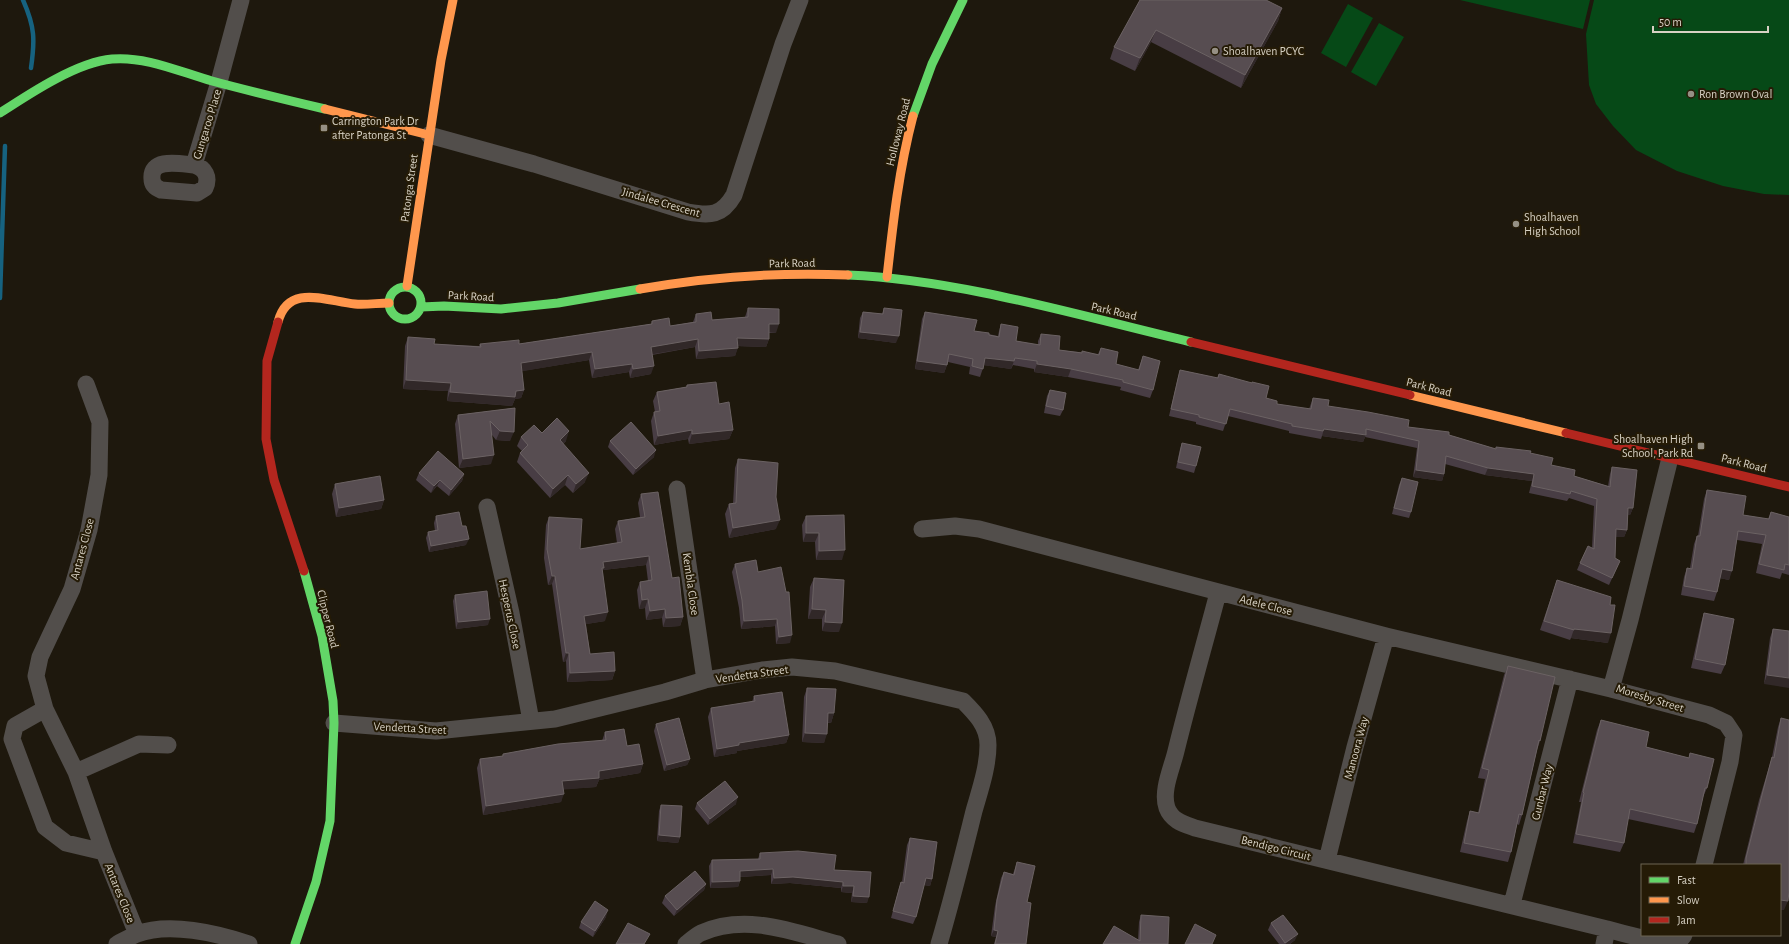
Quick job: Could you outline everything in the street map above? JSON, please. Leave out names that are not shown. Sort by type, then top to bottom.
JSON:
[{"type":"street","name":"Gungaroo Place","points":[[194,165],[219,82],[241,0]]},
{"type":"street","name":"Patonga Street","points":[[407,286],[440,60],[453,0]]},
{"type":"street","name":"Jindalee Crescent","points":[[429,135],[534,164],[688,212],[708,215],[716,213],[723,210],[729,204],[734,195],[783,44],[800,0]]},
{"type":"street","name":"Holloway Road","points":[[886,278],[895,201],[908,134],[926,79],[945,32],[963,0]]},
{"type":"street","points":[[0,113],[23,98],[69,74],[110,59],[129,59],[151,63],[219,82],[429,135]]},
{"type":"street","name":"Park Road","points":[[421,307],[444,306],[501,309],[530,307],[676,284],[740,276],[822,274],[886,278],[980,293],[1046,308],[1789,487]]},
{"type":"street","points":[[407,286],[414,288],[419,293],[422,300],[418,313],[413,318],[407,319],[394,315],[390,310],[389,303],[390,296],[394,291],[400,287],[407,286]]},
{"type":"street","name":"Clipper Road","points":[[295,944],[316,882],[330,821],[334,723],[333,701],[322,636],[299,554],[274,480],[266,439],[267,360],[280,312],[287,304],[297,298],[308,297],[356,304],[389,303]]},
{"type":"street","name":"Antares Close","points":[[86,384],[100,422],[99,475],[90,530],[72,589],[40,657],[36,676],[46,709],[76,772],[104,852],[137,934]]},
{"type":"street","name":"Moresby Street","points":[[1670,458],[1630,620],[1611,689],[1709,715],[1726,723],[1734,735],[1730,762],[1704,864]]},
{"type":"street","name":"Kembla Close","points":[[677,489],[706,680]]},
{"type":"street","name":"Hesperus Close","points":[[487,507],[511,613],[531,721]]},
{"type":"street","name":"Adele Close","points":[[922,529],[955,526],[979,529],[1386,636],[1611,689]]},
{"type":"street","name":"Bendigo Circuit","points":[[1218,593],[1184,717],[1166,790],[1167,807],[1176,820],[1183,824],[1512,904],[1605,936]]},
{"type":"street","name":"Manoora Way","points":[[1328,860],[1355,747],[1386,636]]},
{"type":"street","name":"Vendetta Street","points":[[334,723],[436,731],[555,719],[665,692],[706,680],[762,670],[792,667],[835,671],[963,701],[978,716],[985,728],[988,744],[985,767],[939,944]]},
{"type":"street","name":"Gunbar Way","points":[[1512,904],[1570,679]]},
{"type":"street","name":"Antares Close","points":[[46,709],[14,726],[12,739],[46,827],[66,843],[104,852]]},
{"type":"street","points":[[76,772],[139,744],[168,745]]},
{"type":"street","points":[[686,944],[700,934],[732,924],[760,924],[838,944]]},
{"type":"street","points":[[117,944],[137,934],[158,930],[186,930],[213,934],[249,944]]},
{"type":"street","points":[[1605,936],[1640,938],[1674,943],[1683,936]]},
{"type":"green space","points":[[1460,0],[1590,0],[1583,29]]},
{"type":"green space","name":"Ron Brown Oval","points":[[1594,0],[1789,0],[1789,195],[1764,194],[1723,186],[1677,171],[1636,150],[1613,126],[1596,104],[1589,85],[1586,34]]},
{"type":"green space","points":[[1348,4],[1373,18],[1346,67],[1321,53]]},
{"type":"green space","points":[[1379,23],[1404,37],[1376,86],[1351,72]]},
{"type":"building","name":"Shoalhaven PCYC","points":[[1140,0],[1266,0],[1282,8],[1245,75],[1156,30],[1140,58],[1114,47]]},
{"type":"building","points":[[748,308],[779,309],[779,324],[769,324],[769,339],[737,338],[738,348],[699,351],[698,339],[651,347],[654,366],[633,369],[632,364],[595,369],[592,352],[521,363],[524,390],[516,391],[515,397],[450,392],[451,383],[406,380],[408,337],[435,339],[434,344],[481,347],[480,344],[519,340],[519,344],[652,324],[652,321],[669,318],[670,326],[696,322],[696,314],[711,312],[712,320],[748,317]]},
{"type":"building","points":[[884,308],[902,310],[899,336],[860,332],[863,312],[883,314]]},
{"type":"building","points":[[925,312],[977,320],[974,331],[989,333],[989,335],[999,337],[1001,324],[1018,327],[1016,341],[1040,345],[1041,334],[1060,336],[1059,350],[1082,353],[1082,351],[1099,355],[1101,348],[1118,352],[1116,364],[1139,370],[1143,356],[1160,361],[1153,390],[1123,382],[1123,380],[1071,369],[1037,364],[1037,361],[1015,358],[1014,361],[985,358],[983,369],[972,366],[973,359],[949,354],[947,365],[917,361]]},
{"type":"building","points":[[1180,370],[1218,378],[1219,374],[1269,386],[1266,398],[1277,401],[1277,404],[1311,409],[1313,398],[1329,400],[1328,406],[1409,420],[1408,427],[1449,432],[1449,435],[1496,449],[1496,447],[1531,451],[1530,453],[1553,458],[1551,465],[1575,470],[1574,476],[1610,487],[1612,467],[1637,470],[1633,508],[1628,508],[1627,530],[1616,529],[1615,558],[1620,561],[1612,578],[1580,563],[1588,546],[1594,549],[1597,499],[1571,491],[1570,494],[1532,486],[1534,474],[1488,468],[1446,456],[1444,474],[1416,470],[1419,441],[1366,429],[1366,435],[1324,429],[1323,431],[1292,426],[1292,424],[1230,409],[1226,424],[1199,417],[1199,415],[1171,409]]},
{"type":"building","points":[[716,382],[719,404],[729,402],[733,430],[692,434],[692,430],[658,436],[654,412],[660,411],[657,392],[687,387],[687,385]]},
{"type":"building","points":[[1050,390],[1066,393],[1063,410],[1046,406]]},
{"type":"building","points":[[515,408],[514,432],[500,431],[490,421],[494,455],[463,459],[458,415]]},
{"type":"building","points":[[557,418],[569,431],[560,440],[589,473],[576,484],[568,475],[553,489],[520,453],[528,445],[521,437],[534,425],[542,433]]},
{"type":"building","points":[[631,422],[656,450],[636,469],[610,441]]},
{"type":"building","points":[[1182,443],[1201,447],[1196,466],[1178,462]]},
{"type":"building","points":[[438,451],[464,474],[451,490],[440,480],[434,486],[419,473]]},
{"type":"building","points":[[738,459],[778,463],[776,497],[780,520],[733,528],[729,504],[736,503]]},
{"type":"building","points":[[380,476],[384,500],[339,508],[335,484]]},
{"type":"building","points":[[1402,478],[1418,482],[1411,512],[1394,508]]},
{"type":"building","points":[[1707,490],[1746,496],[1743,515],[1769,519],[1771,512],[1789,517],[1789,565],[1785,564],[1784,570],[1759,564],[1766,535],[1738,531],[1732,571],[1722,569],[1717,592],[1684,586],[1687,568],[1692,569],[1697,536],[1700,536]]},
{"type":"building","points":[[658,492],[672,578],[679,577],[683,617],[666,618],[665,609],[650,611],[648,599],[642,600],[640,582],[652,580],[649,556],[603,562],[604,568],[602,568],[608,612],[584,616],[590,654],[614,652],[615,671],[570,673],[569,653],[566,653],[555,576],[552,576],[547,549],[549,517],[582,519],[580,549],[622,542],[618,521],[645,517],[641,494]]},
{"type":"building","points":[[459,512],[462,526],[466,526],[469,539],[431,546],[428,532],[438,530],[436,516]]},
{"type":"building","points":[[844,515],[845,550],[819,551],[819,533],[806,533],[806,516]]},
{"type":"building","points":[[756,560],[758,572],[781,567],[786,592],[789,592],[792,635],[779,637],[777,619],[744,621],[742,600],[735,564]]},
{"type":"building","points":[[814,578],[844,580],[842,623],[825,622],[826,610],[812,609]]},
{"type":"building","points":[[1557,580],[1611,597],[1610,605],[1615,605],[1611,633],[1574,630],[1544,621]]},
{"type":"building","points":[[487,591],[490,619],[458,622],[455,595]]},
{"type":"building","points":[[1704,613],[1734,619],[1725,665],[1695,659]]},
{"type":"building","points":[[1773,629],[1789,631],[1789,678],[1767,675]]},
{"type":"building","points":[[1508,666],[1555,677],[1522,815],[1519,814],[1511,852],[1464,843],[1470,811],[1479,813],[1489,770],[1482,768]]},
{"type":"building","points":[[807,688],[836,689],[834,713],[828,713],[827,734],[805,733]]},
{"type":"building","points":[[782,692],[789,735],[739,743],[739,745],[717,749],[711,708],[755,701],[754,696]]},
{"type":"building","points":[[679,718],[690,759],[667,765],[656,724]]},
{"type":"building","points":[[1781,718],[1789,720],[1788,901],[1781,900],[1781,864],[1746,864],[1746,858],[1772,757],[1774,758]]},
{"type":"building","points":[[1601,720],[1649,732],[1646,747],[1689,758],[1690,753],[1714,759],[1707,788],[1705,788],[1697,824],[1630,809],[1624,843],[1576,834],[1583,792]]},
{"type":"building","points":[[624,729],[627,746],[639,744],[643,764],[599,771],[599,778],[562,781],[564,794],[486,806],[480,759],[503,756],[503,754],[558,744],[606,740],[605,732]]},
{"type":"building","points":[[725,781],[738,797],[710,819],[697,803]]},
{"type":"building","points":[[661,805],[682,806],[680,837],[659,835]]},
{"type":"building","points":[[910,838],[937,842],[932,879],[926,878],[916,917],[893,911],[901,882],[904,883]]},
{"type":"building","points":[[798,851],[836,855],[834,870],[871,872],[869,897],[853,896],[854,886],[843,886],[843,882],[793,877],[774,878],[773,869],[740,871],[740,881],[712,882],[712,860],[760,859],[760,853]]},
{"type":"building","points":[[1017,862],[1035,866],[1027,902],[1031,903],[1026,944],[995,944],[998,931],[994,930],[997,900],[1004,872],[1014,875]]},
{"type":"building","points":[[695,871],[706,884],[677,910],[665,896]]},
{"type":"building","points":[[595,901],[608,910],[595,931],[581,922]]},
{"type":"building","points":[[1141,915],[1169,917],[1168,944],[1103,944],[1114,926],[1140,941]]},
{"type":"building","points":[[1283,915],[1298,934],[1285,943],[1271,923]]},
{"type":"building","points":[[628,923],[650,934],[644,944],[616,944]]},
{"type":"building","points":[[1195,924],[1216,935],[1212,944],[1185,944]]},
{"type":"waterway","points":[[23,0],[30,18],[33,34],[31,68]]},
{"type":"waterway","points":[[0,298],[5,146]]},
{"type":"traffic: fast","points":[[913,116],[932,64],[963,0]]},
{"type":"traffic: fast","points":[[0,113],[39,88],[69,72],[98,61],[112,59],[150,62],[212,81],[325,109]]},
{"type":"traffic: fast","points":[[848,275],[891,278],[977,292],[1064,311],[1191,342]]},
{"type":"traffic: fast","points":[[402,287],[408,287],[417,291],[421,303],[417,315],[408,319],[402,319],[393,315],[389,306],[389,300],[393,291],[402,287]]},
{"type":"traffic: fast","points":[[421,307],[444,306],[501,309],[558,303],[640,289]]},
{"type":"traffic: fast","points":[[295,944],[316,882],[330,821],[334,723],[333,701],[322,636],[304,571]]},
{"type":"traffic: slow","points":[[407,286],[441,60],[453,0]]},
{"type":"traffic: slow","points":[[325,109],[429,135]]},
{"type":"traffic: slow","points":[[887,277],[900,176],[913,116]]},
{"type":"traffic: slow","points":[[640,289],[691,281],[743,276],[796,274],[848,275]]},
{"type":"traffic: slow","points":[[278,322],[283,310],[290,302],[299,298],[321,298],[359,304],[389,303]]},
{"type":"traffic: slow","points":[[1410,395],[1566,433]]},
{"type":"traffic: jam","points":[[278,322],[267,361],[266,439],[274,480],[304,571]]},
{"type":"traffic: jam","points":[[1191,342],[1410,395]]},
{"type":"traffic: jam","points":[[1566,433],[1789,487]]},
{"type":"place","name":"Shoalhaven PCYC","points":[[1215,51]]},
{"type":"place","name":"Ron Brown Oval","points":[[1691,94]]},
{"type":"place","name":"Carrington Park Dr after Patonga St","points":[[324,128]]},
{"type":"place","name":"Shoalhaven High School","points":[[1516,224]]},
{"type":"place","name":"Shoalhaven High School, Park Rd","points":[[1701,446]]}]
